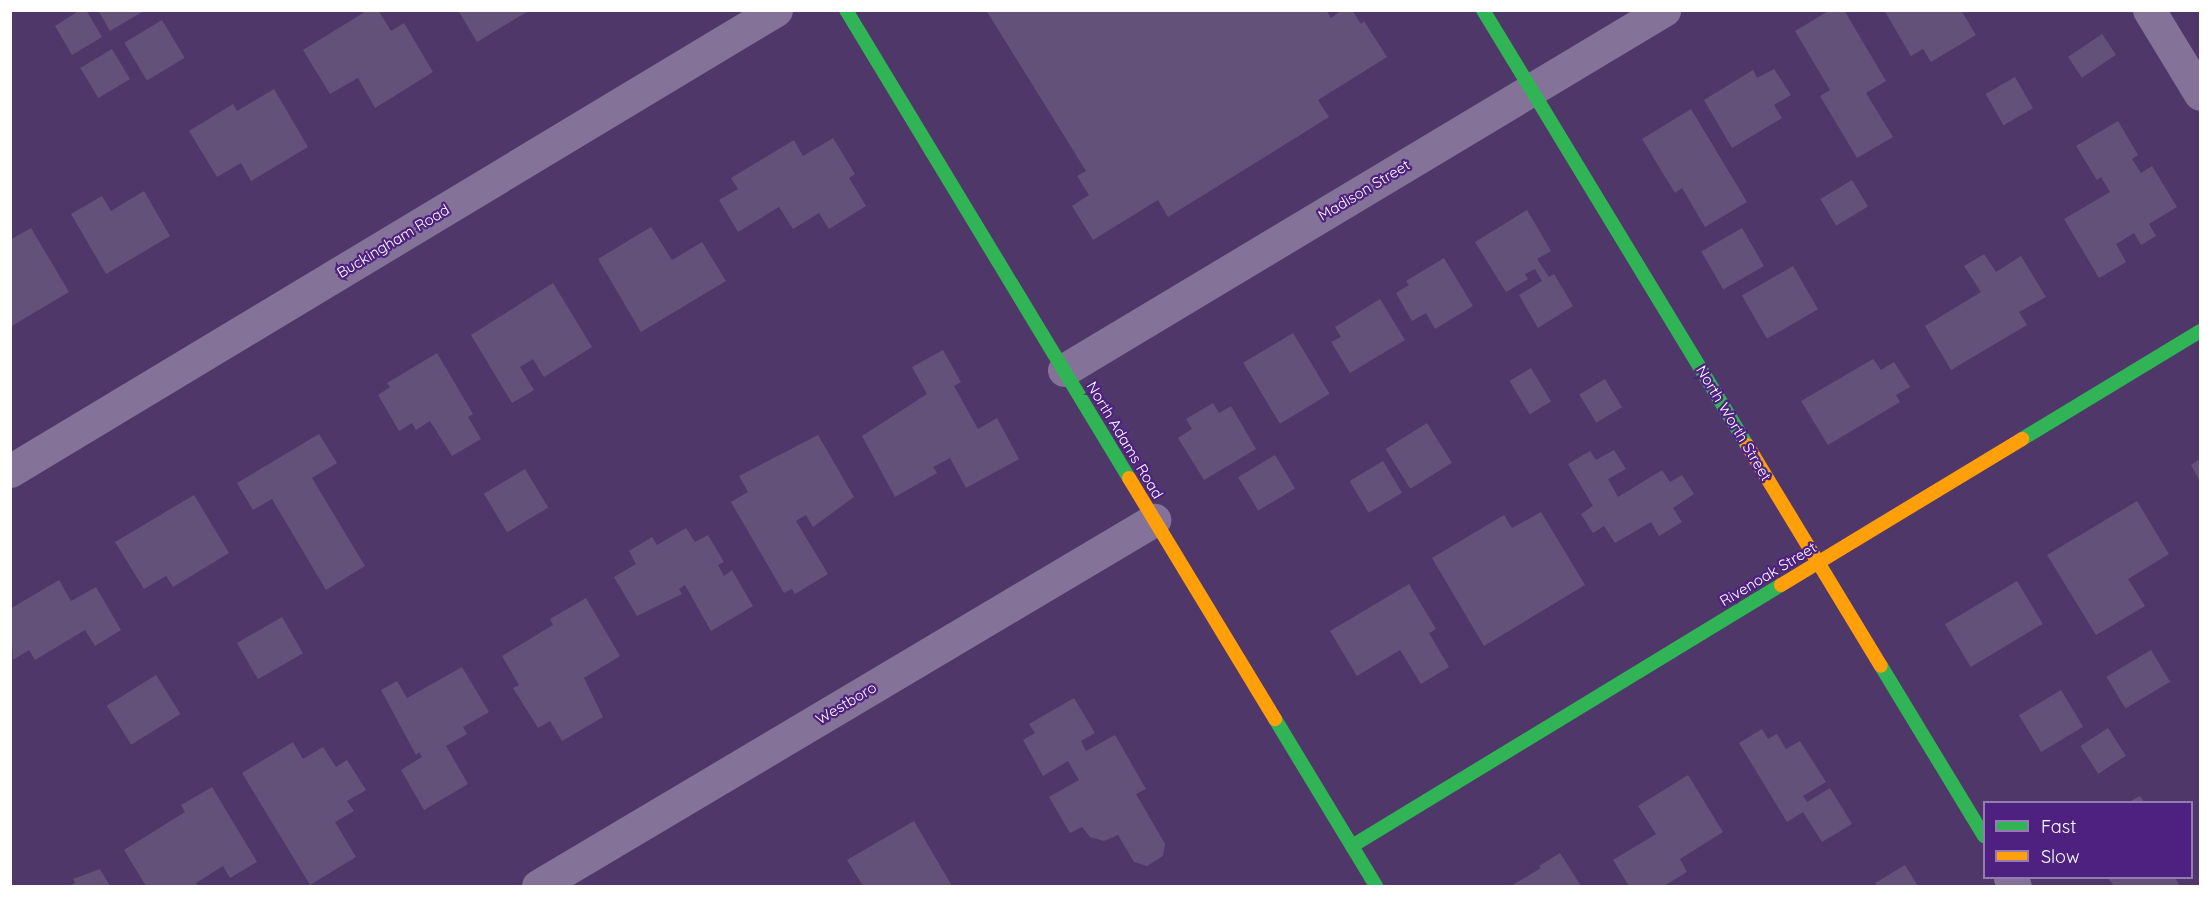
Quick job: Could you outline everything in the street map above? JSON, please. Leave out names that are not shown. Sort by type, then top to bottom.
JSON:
[{"type":"street","name":"Buckingham Road","points":[[10,471],[776,10]]},
{"type":"street","name":"North Adams Road","points":[[846,10],[1376,886]]},
{"type":"street","name":"North Worth Street","points":[[1483,10],[1983,834]]},
{"type":"street","name":"Madison Street","points":[[1064,370],[1664,10]]},
{"type":"street","points":[[2149,10],[2200,94]]},
{"type":"street","name":"Rivenoak Street","points":[[1352,846],[2200,331]]},
{"type":"street","name":"Westboro","points":[[538,886],[1154,520]]},
{"type":"building","points":[[80,10],[86,10],[102,37],[72,55],[55,26]]},
{"type":"building","points":[[98,10],[141,10],[142,12],[110,31]]},
{"type":"building","points":[[368,10],[378,10],[391,31],[404,23],[433,72],[375,108],[358,78],[330,94],[303,50]]},
{"type":"building","points":[[458,10],[530,10],[477,42]]},
{"type":"building","points":[[986,10],[1326,10],[1331,18],[1342,10],[1352,10],[1361,24],[1364,21],[1387,57],[1318,100],[1329,117],[1168,217],[1158,200],[1093,240],[1072,206],[1089,195],[1077,176],[1086,171]]},
{"type":"building","points":[[1830,10],[1844,10],[1886,81],[1866,93],[1893,137],[1857,158],[1820,96],[1830,90],[1795,31]]},
{"type":"building","points":[[1884,10],[1961,10],[1976,35],[1931,62],[1923,49],[1911,56]]},
{"type":"building","points":[[162,20],[185,58],[147,80],[124,43]]},
{"type":"building","points":[[2102,34],[2116,55],[2082,78],[2068,57]]},
{"type":"building","points":[[112,49],[130,79],[98,98],[80,68]]},
{"type":"building","points":[[1774,69],[1791,95],[1774,105],[1782,118],[1732,148],[1704,100],[1753,70],[1757,78]]},
{"type":"building","points":[[2015,77],[2033,108],[2004,125],[1986,94]]},
{"type":"building","points":[[274,89],[308,147],[251,181],[241,163],[217,177],[189,131],[233,104],[237,111]]},
{"type":"building","points":[[1691,109],[1747,202],[1705,227],[1682,188],[1675,193],[1642,139]]},
{"type":"building","points":[[2118,121],[2138,155],[2132,159],[2141,173],[2152,166],[2177,207],[2149,224],[2156,236],[2141,245],[2134,233],[2116,244],[2126,262],[2099,278],[2064,219],[2110,192],[2101,177],[2097,180],[2076,146]]},
{"type":"building","points":[[833,138],[855,174],[849,178],[866,206],[829,229],[819,213],[793,229],[779,207],[738,232],[719,200],[738,189],[731,178],[794,140],[803,156]]},
{"type":"building","points":[[1852,180],[1868,207],[1836,226],[1820,199]]},
{"type":"building","points":[[144,191],[170,236],[106,274],[71,214],[102,196],[111,211]]},
{"type":"building","points":[[1527,210],[1551,251],[1537,259],[1549,277],[1554,274],[1573,306],[1538,328],[1519,295],[1542,281],[1535,269],[1525,274],[1528,279],[1506,292],[1475,242]]},
{"type":"building","points":[[651,227],[672,260],[702,242],[726,281],[641,332],[598,259]]},
{"type":"building","points":[[31,228],[69,292],[10,327],[10,240]]},
{"type":"building","points":[[1742,228],[1764,266],[1723,290],[1701,252]]},
{"type":"building","points":[[1984,254],[1996,272],[2021,256],[2046,297],[2019,312],[2027,325],[1951,370],[1925,326],[1981,292],[1964,266]]},
{"type":"building","points":[[1444,258],[1473,306],[1435,329],[1426,313],[1412,321],[1396,293],[1409,285],[1406,281]]},
{"type":"building","points":[[1793,266],[1818,309],[1767,339],[1742,296]]},
{"type":"building","points":[[553,283],[592,347],[544,377],[533,359],[520,367],[534,390],[512,403],[471,335]]},
{"type":"building","points":[[1380,299],[1405,340],[1350,373],[1331,342],[1341,337],[1335,327]]},
{"type":"building","points":[[1293,333],[1330,394],[1280,424],[1243,363]]},
{"type":"building","points":[[943,350],[961,382],[954,386],[978,429],[997,418],[1019,459],[966,488],[950,458],[933,467],[937,473],[895,497],[862,436],[927,394],[912,367]]},
{"type":"building","points":[[437,353],[473,414],[468,417],[481,439],[452,456],[430,421],[416,430],[412,423],[399,431],[378,395],[390,387],[387,383]]},
{"type":"building","points":[[1873,359],[1881,370],[1894,362],[1910,387],[1896,395],[1900,402],[1828,445],[1801,401]]},
{"type":"building","points":[[1531,368],[1551,401],[1530,414],[1510,381]]},
{"type":"building","points":[[1605,379],[1622,407],[1596,423],[1579,394]]},
{"type":"building","points":[[1213,403],[1219,413],[1231,406],[1256,449],[1204,480],[1178,438],[1192,429],[1186,419]]},
{"type":"building","points":[[1427,423],[1452,463],[1410,489],[1385,449]]},
{"type":"building","points":[[319,434],[337,463],[312,478],[365,566],[326,590],[272,499],[253,510],[237,483]]},
{"type":"building","points":[[818,435],[854,497],[813,527],[806,515],[796,521],[828,574],[795,594],[792,589],[784,593],[731,502],[748,492],[739,476]]},
{"type":"building","points":[[1614,450],[1626,469],[1608,479],[1618,497],[1662,470],[1670,482],[1682,475],[1694,494],[1673,508],[1682,522],[1659,536],[1651,522],[1615,543],[1604,526],[1593,533],[1581,514],[1593,506],[1568,464],[1590,451],[1596,460]]},
{"type":"building","points":[[1275,455],[1295,488],[1258,511],[1238,477]]},
{"type":"building","points":[[2200,459],[2200,481],[2191,465]]},
{"type":"building","points":[[1383,461],[1402,493],[1369,513],[1350,481]]},
{"type":"building","points":[[525,469],[548,508],[507,532],[484,494]]},
{"type":"building","points":[[194,495],[229,553],[173,587],[166,576],[144,589],[115,542]]},
{"type":"building","points":[[2137,501],[2169,554],[2128,579],[2145,606],[2096,635],[2047,555]]},
{"type":"building","points":[[1541,512],[1585,585],[1484,646],[1432,558],[1504,515],[1512,528]]},
{"type":"building","points":[[686,528],[695,542],[708,535],[724,562],[718,565],[724,576],[732,570],[753,606],[711,631],[685,585],[679,589],[682,594],[637,616],[614,577],[636,564],[629,551],[652,537],[657,545]]},
{"type":"building","points":[[59,580],[71,601],[96,587],[121,630],[95,646],[85,630],[35,660],[29,650],[13,660],[10,609]]},
{"type":"building","points":[[2017,581],[2043,624],[1971,667],[1945,624]]},
{"type":"building","points":[[1409,584],[1436,629],[1429,633],[1449,667],[1421,684],[1400,650],[1357,676],[1330,631]]},
{"type":"building","points":[[586,598],[620,656],[584,678],[603,717],[562,741],[550,721],[538,728],[513,688],[519,685],[502,656],[553,625],[550,619]]},
{"type":"building","points":[[282,617],[303,653],[258,679],[237,643]]},
{"type":"building","points":[[2151,650],[2170,682],[2125,708],[2106,677]]},
{"type":"building","points":[[462,667],[489,712],[463,727],[467,734],[446,746],[468,784],[424,810],[401,770],[422,757],[419,752],[416,755],[381,690],[397,681],[407,698]]},
{"type":"building","points":[[156,675],[180,714],[131,745],[107,706]]},
{"type":"building","points":[[2061,690],[2083,727],[2041,752],[2019,715]]},
{"type":"building","points":[[1074,698],[1095,733],[1081,741],[1086,751],[1115,735],[1146,789],[1136,794],[1165,844],[1163,856],[1147,866],[1134,862],[1118,835],[1104,841],[1090,837],[1082,827],[1070,833],[1049,797],[1079,780],[1068,761],[1043,776],[1023,740],[1035,733],[1029,724]]},
{"type":"building","points":[[2108,728],[2126,756],[2098,774],[2080,746]]},
{"type":"building","points":[[1762,729],[1768,739],[1777,734],[1786,749],[1800,741],[1826,782],[1803,796],[1807,802],[1830,788],[1852,824],[1822,842],[1803,812],[1787,822],[1739,743]]},
{"type":"building","points":[[293,742],[303,759],[323,747],[336,767],[347,760],[366,790],[347,801],[354,811],[335,822],[356,857],[310,885],[242,773]]},
{"type":"building","points":[[1688,775],[1723,832],[1680,859],[1687,872],[1664,886],[1629,886],[1613,860],[1656,834],[1638,806]]},
{"type":"building","points":[[212,787],[257,862],[230,878],[223,866],[196,883],[198,886],[146,886],[124,850],[185,812],[181,805]]},
{"type":"building","points":[[2140,796],[2143,801],[2131,801]]},
{"type":"building","points":[[914,821],[952,886],[863,886],[847,860]]},
{"type":"building","points":[[1560,853],[1581,886],[1511,886],[1541,868],[1539,866]]},
{"type":"building","points":[[1905,865],[1918,886],[1877,886],[1875,883]]},
{"type":"building","points":[[100,869],[110,886],[69,886],[75,883],[73,879]]},
{"type":"building","points":[[2109,879],[2176,879],[2180,886],[2114,886]]},
{"type":"traffic: fast","points":[[846,10],[1129,478]]},
{"type":"traffic: fast","points":[[1483,10],[1747,445]]},
{"type":"traffic: fast","points":[[2022,439],[2200,331]]},
{"type":"traffic: fast","points":[[1352,846],[1781,585]]},
{"type":"traffic: fast","points":[[1881,666],[1983,834]]},
{"type":"traffic: fast","points":[[1275,719],[1376,886]]},
{"type":"traffic: slow","points":[[1781,585],[2022,439]]},
{"type":"traffic: slow","points":[[1747,445],[1881,666]]},
{"type":"traffic: slow","points":[[1129,478],[1275,719]]}]
